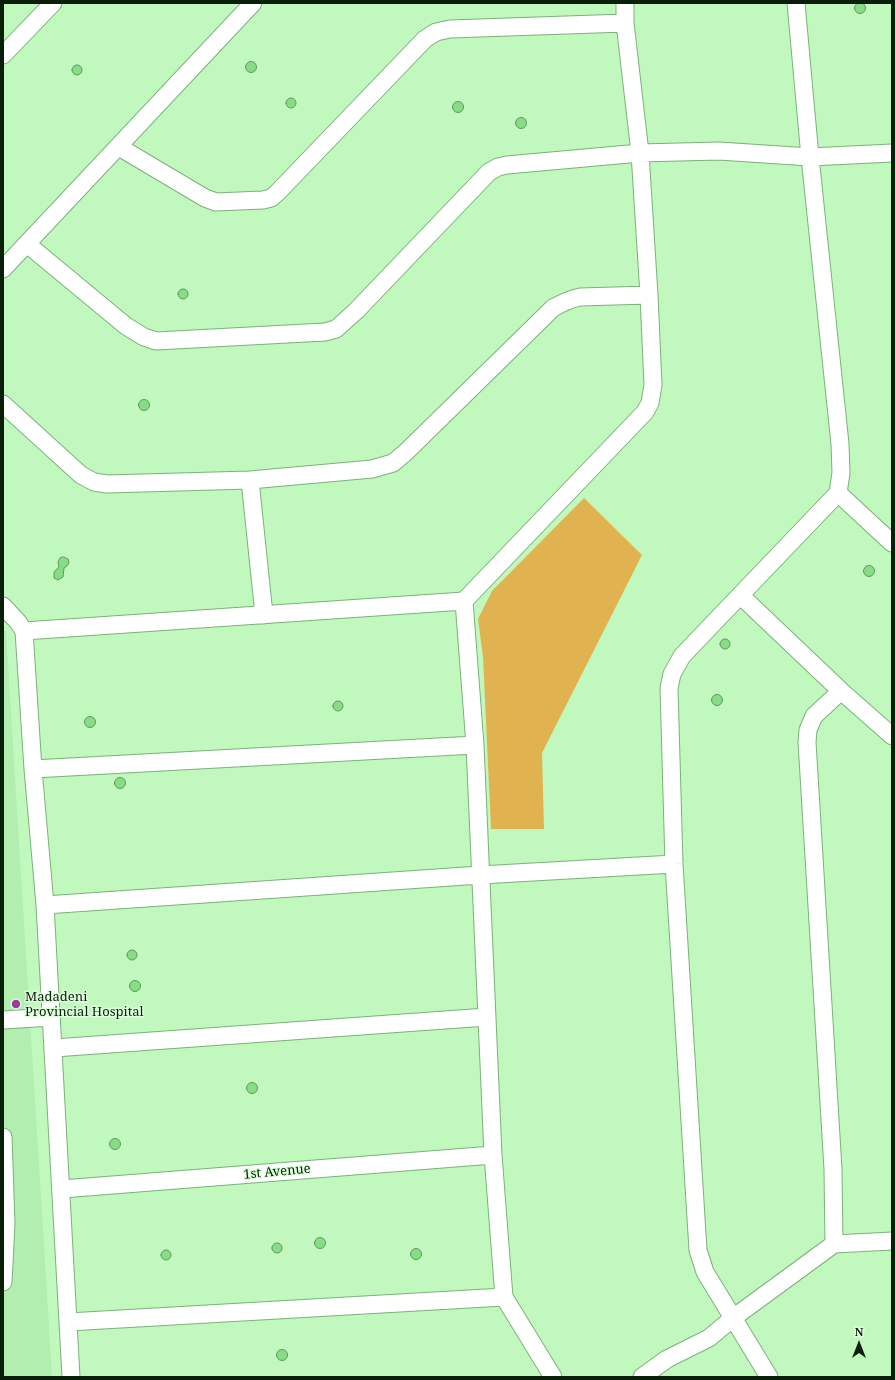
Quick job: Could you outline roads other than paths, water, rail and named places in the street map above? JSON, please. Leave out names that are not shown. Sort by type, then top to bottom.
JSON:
[{"type":"street","points":[[3,55],[53,3]]},
{"type":"street","points":[[3,269],[253,3]]},
{"type":"street","points":[[24,631],[464,601],[645,412],[650,403],[653,385],[649,295],[640,153],[625,23],[625,3]]},
{"type":"street","points":[[769,1377],[705,1272],[698,1250],[674,864],[670,688],[672,674],[682,656],[838,494],[841,473],[840,444],[810,158],[796,3]]},
{"type":"street","points":[[119,147],[205,198],[216,202],[263,200],[271,198],[277,193],[425,39],[436,32],[450,29],[625,23]]},
{"type":"street","points":[[27,244],[126,326],[144,337],[156,341],[326,332],[336,329],[356,311],[489,172],[498,167],[640,153],[719,151],[810,158],[892,153]]},
{"type":"street","points":[[3,404],[81,475],[94,482],[122,484],[250,480],[372,470],[393,462],[406,452],[553,308],[570,299],[580,297],[649,295]]},
{"type":"street","points":[[250,480],[264,615]]},
{"type":"street","points":[[838,494],[892,543]]},
{"type":"street","points":[[740,595],[841,691],[892,736]]},
{"type":"street","points":[[464,601],[475,745],[493,1155],[504,1297],[553,1377]]},
{"type":"street","points":[[3,606],[24,631],[33,769],[45,905],[62,1189],[71,1377]]},
{"type":"street","points":[[834,1244],[833,1169],[806,742],[808,730],[814,716],[841,691]]},
{"type":"street","points":[[33,769],[475,745]]},
{"type":"street","points":[[45,905],[480,875],[674,864]]},
{"type":"street","points":[[3,1020],[52,1017]]},
{"type":"street","points":[[54,1048],[487,1017]]},
{"type":"street","points":[[3,1137],[6,1224],[3,1282]]},
{"type":"street","name":"1st Avenue","points":[[62,1189],[493,1155]]},
{"type":"street","points":[[642,1377],[668,1359],[709,1338],[733,1318],[834,1244],[892,1241]]},
{"type":"street","points":[[68,1322],[504,1297]]},
{"type":"place","name":"Madadeni Provincial Hospital","points":[[16,1004]]}]
